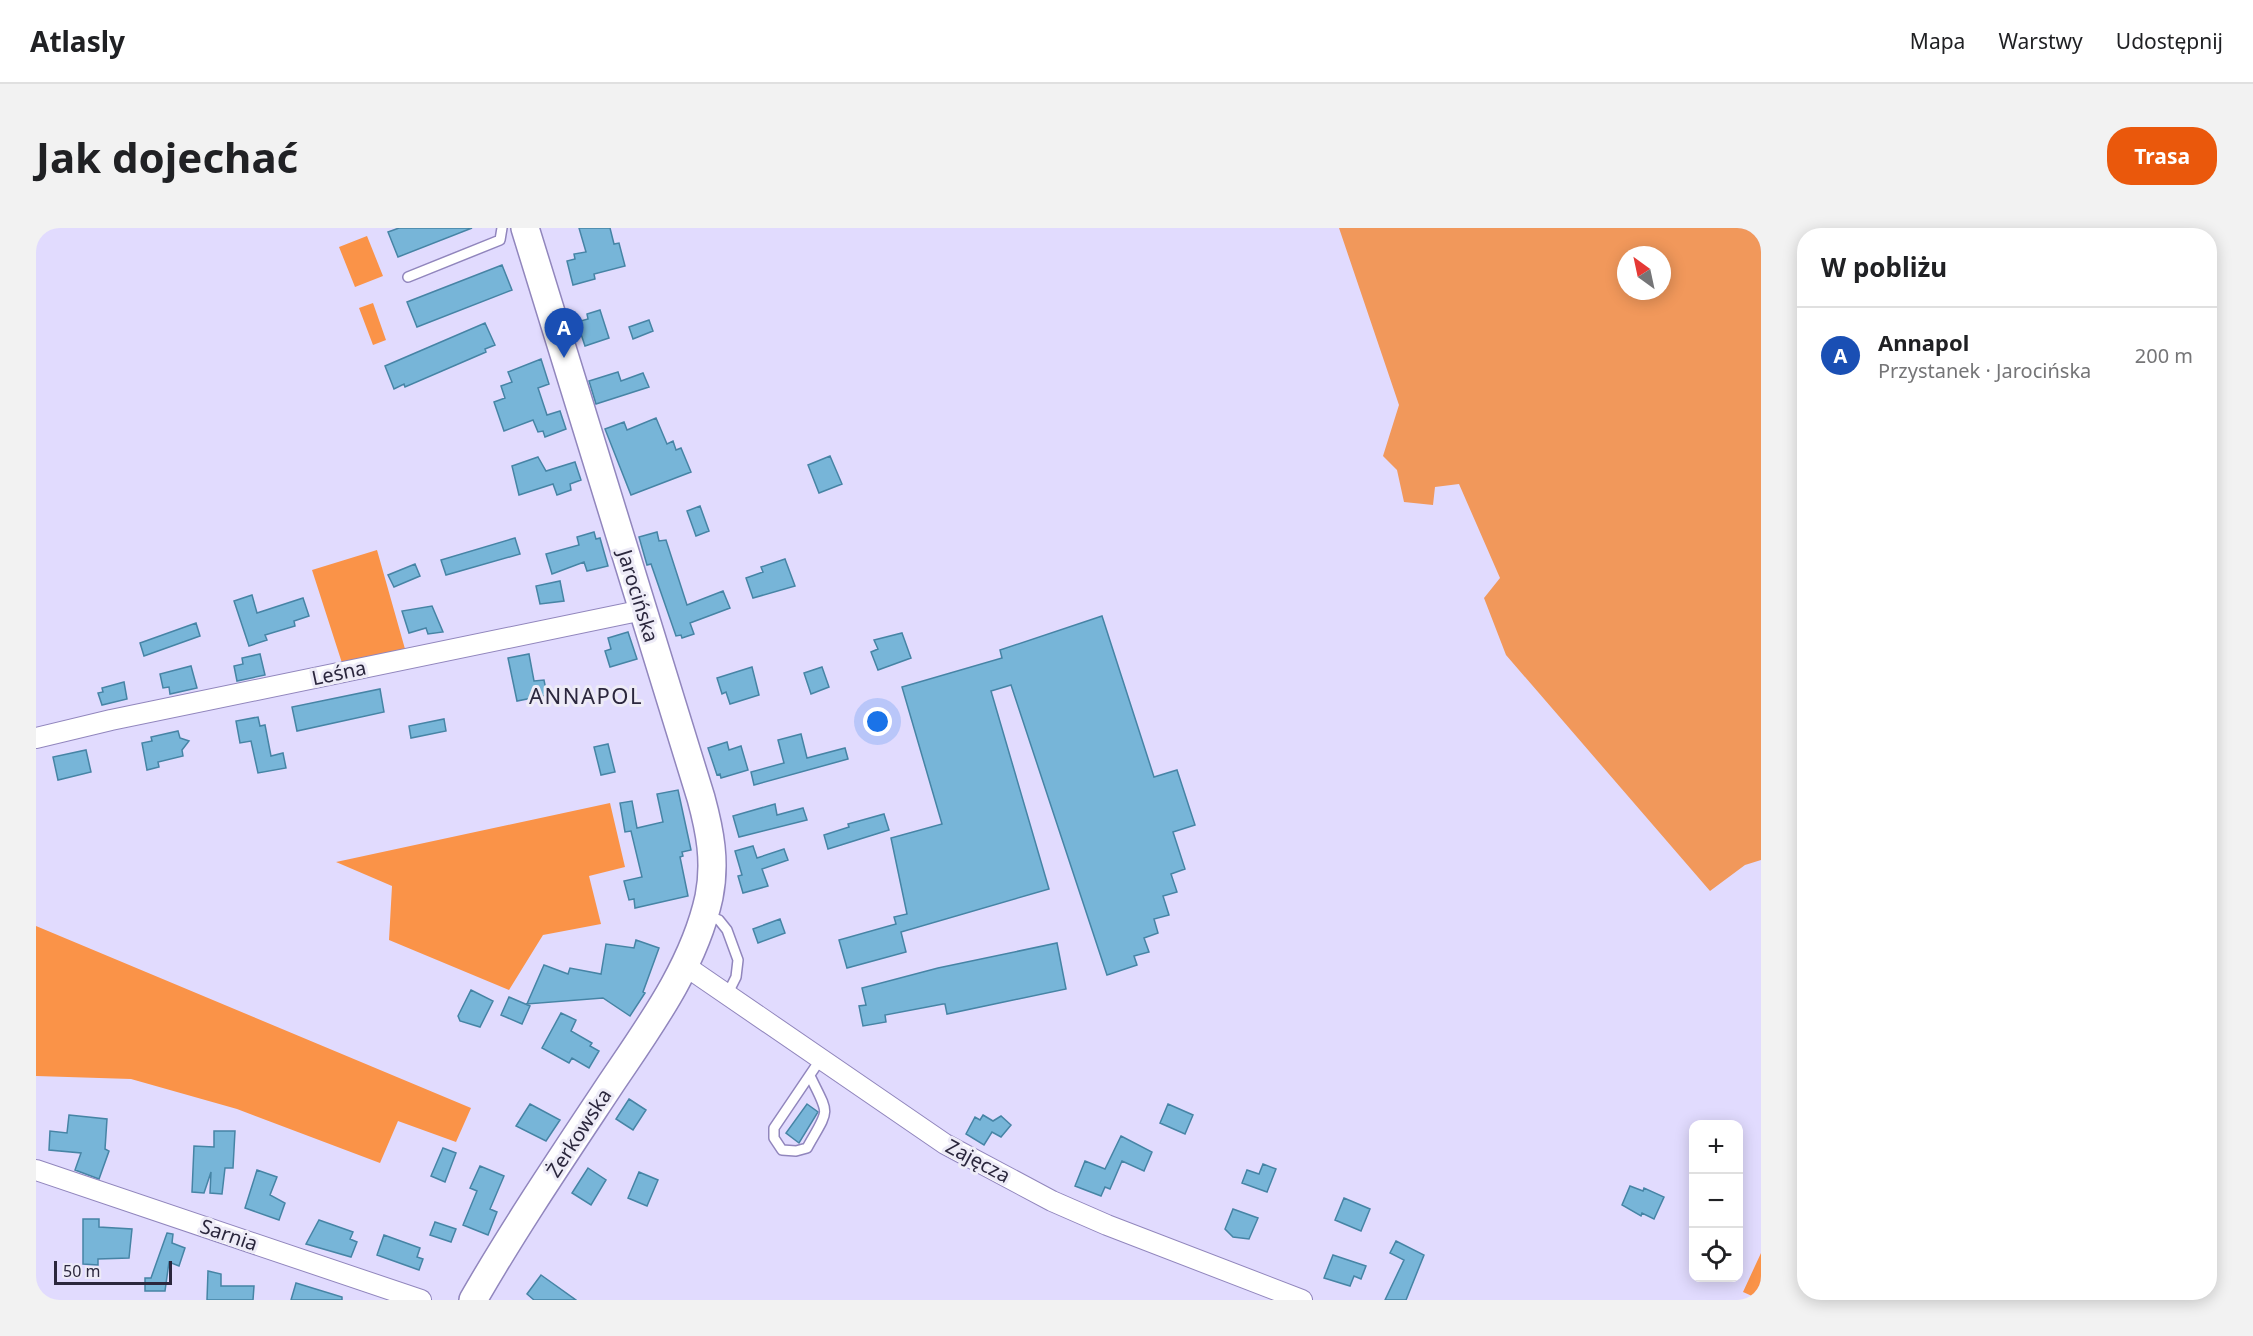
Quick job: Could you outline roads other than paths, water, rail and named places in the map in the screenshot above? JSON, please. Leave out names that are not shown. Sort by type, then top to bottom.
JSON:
[{"type":"street","name":"Jarocińska","points":[[525,228],[701,798],[712,847],[712,872],[704,915],[684,965]]},
{"type":"street","name":"Leśna","points":[[36,738],[111,720],[643,610]]},
{"type":"street","name":"Zajęcza","points":[[684,965],[727,995],[815,1068],[945,1144],[1107,1226],[1302,1300]]},
{"type":"street","name":"Żerkowska","points":[[473,1300],[654,1017],[684,965]]},
{"type":"street","name":"Sarnia","points":[[36,1170],[421,1300]]},
{"type":"lane","points":[[408,277],[500,240],[502,228]]},
{"type":"lane","points":[[704,915],[719,920],[727,930],[738,960],[736,977],[727,995]]},
{"type":"lane","points":[[815,1068],[826,1103],[825,1116],[807,1148],[796,1151],[782,1150],[774,1138],[774,1128],[815,1068]]},
{"type":"place","name":"Annapol","points":[[564,358]]},
{"type":"district","name":"ANNAPOL","points":[[586,696]]}]
